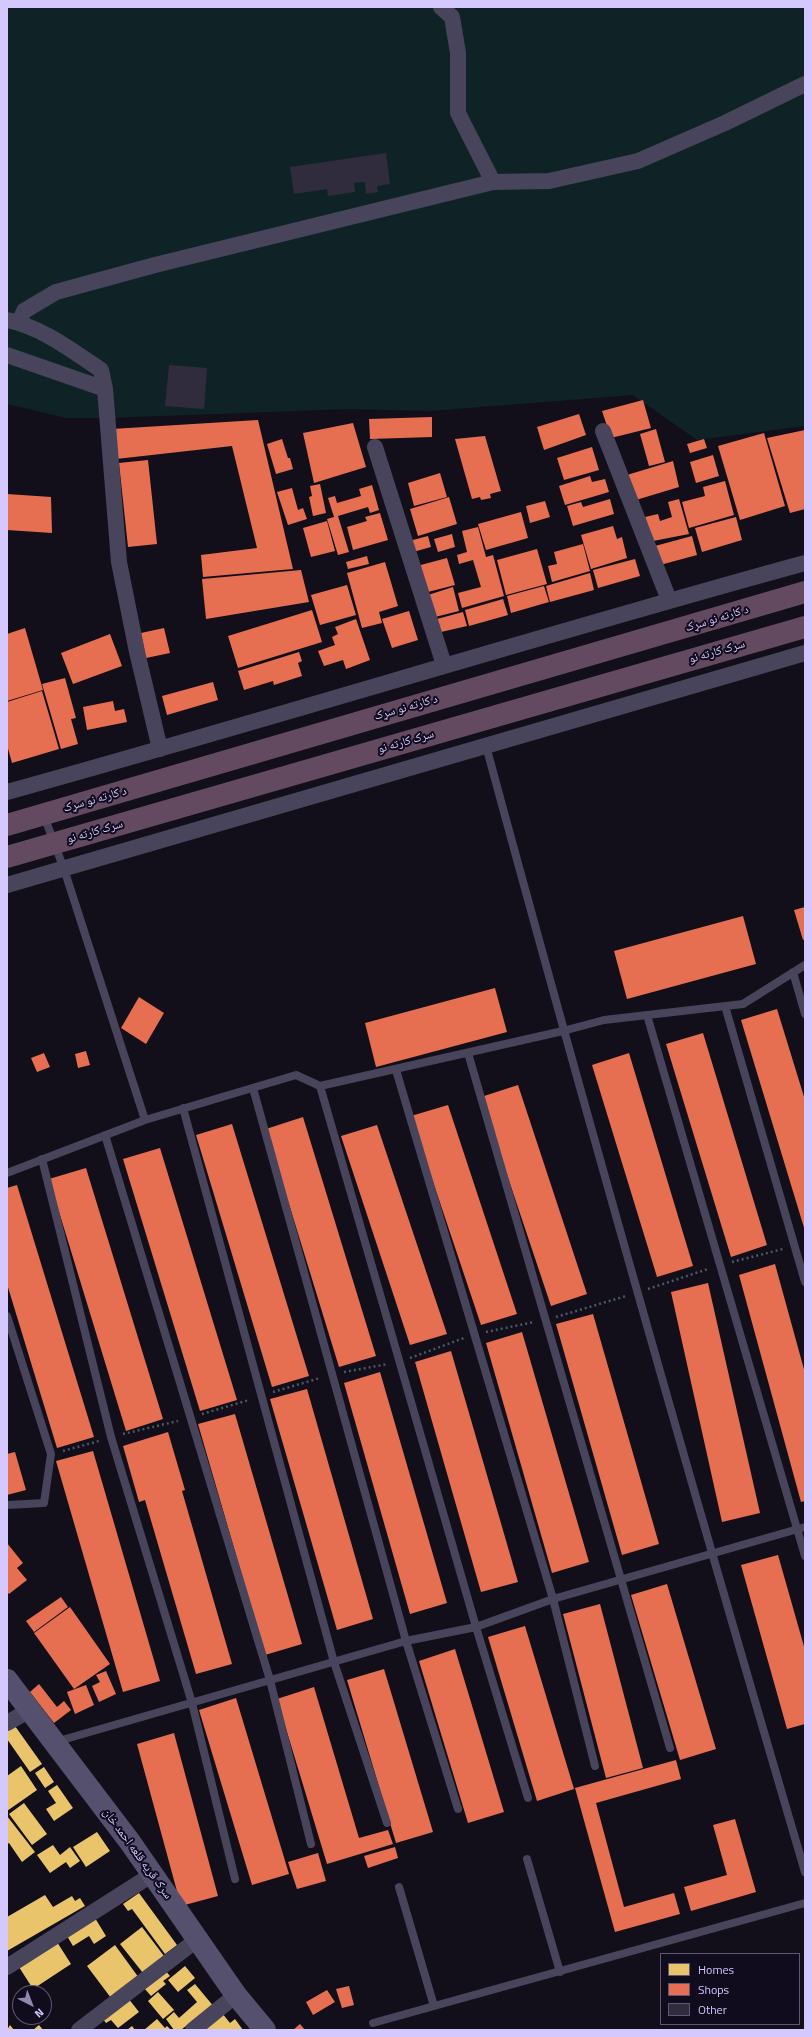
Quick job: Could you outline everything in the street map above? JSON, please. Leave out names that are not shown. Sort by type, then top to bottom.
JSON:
[{"type":"highway","name":"د کارته نو سړک","points":[[7,825],[805,592]]},
{"type":"highway","name":"سرک کارته نو","points":[[7,857],[805,627]]},
{"type":"street","points":[[441,7],[452,17],[458,53],[458,114],[493,182]]},
{"type":"street","points":[[160,749],[137,652],[119,562],[105,389],[101,370],[57,340],[13,321],[24,311],[56,292],[155,265],[493,182],[549,181],[638,161],[805,84]]},
{"type":"street","points":[[7,355],[105,389]]},
{"type":"street","points":[[603,431],[669,600]]},
{"type":"street","points":[[376,447],[444,666]]},
{"type":"street","points":[[7,792],[160,749],[669,600],[805,563]]},
{"type":"street","points":[[7,886],[64,868],[805,653]]},
{"type":"street","name":"سرک قریه قلعه احمد خان","points":[[7,1680],[153,1874],[236,1995],[265,2030]]},
{"type":"street","points":[[7,1723],[30,1710]]},
{"type":"street","points":[[7,1967],[153,1874]]},
{"type":"street","points":[[79,2030],[198,1939]]},
{"type":"street","points":[[193,2030],[236,1995]]},
{"type":"lane","points":[[486,746],[563,1031],[805,1872]]},
{"type":"lane","points":[[43,815],[64,868],[145,1120]]},
{"type":"lane","points":[[7,1173],[145,1120],[296,1075],[320,1086],[396,1070],[604,1020],[743,1004],[805,965]]},
{"type":"lane","points":[[794,972],[805,1014]]},
{"type":"lane","points":[[725,1006],[805,1282]]},
{"type":"lane","points":[[646,1015],[719,1265],[801,1528],[805,1556]]},
{"type":"lane","points":[[468,1053],[670,1748]]},
{"type":"lane","points":[[396,1070],[553,1599],[595,1766]]},
{"type":"lane","points":[[320,1086],[476,1627],[528,1798]]},
{"type":"lane","points":[[253,1088],[406,1641],[458,1809]]},
{"type":"lane","points":[[183,1108],[334,1662],[387,1823]]},
{"type":"lane","points":[[105,1135],[270,1680],[311,1844]]},
{"type":"lane","points":[[42,1159],[111,1437],[192,1703],[235,1879]]},
{"type":"lane","points":[[7,1316],[51,1454],[44,1503],[7,1505]]},
{"type":"lane","points":[[55,1742],[406,1641],[476,1627],[553,1599],[801,1528]]},
{"type":"lane","points":[[528,1859],[560,1972]]},
{"type":"lane","points":[[399,1887],[434,2006]]},
{"type":"lane","points":[[374,2023],[805,1903]]},
{"type":"path","points":[[51,1454],[111,1437],[190,1418],[332,1374],[400,1362],[475,1334],[545,1320],[638,1293],[719,1265],[795,1246]]},
{"type":"green space","points":[[7,7],[805,7],[805,426],[697,440],[633,395],[430,411],[349,409],[107,418],[66,418],[7,404]]},
{"type":"building: Homes","points":[[15,1726],[42,1764],[30,1772],[7,1739],[7,1731]]},
{"type":"building: Homes","points":[[21,1766],[37,1790],[7,1811],[7,1776]]},
{"type":"building: Homes","points":[[44,1767],[54,1782],[45,1788],[35,1773]]},
{"type":"building: Homes","points":[[57,1785],[73,1808],[54,1821],[46,1809],[56,1803],[48,1791]]},
{"type":"building: Homes","points":[[24,1803],[47,1834],[32,1845],[9,1814]]},
{"type":"building: Homes","points":[[7,1816],[35,1852],[22,1862],[9,1843],[7,1844]]},
{"type":"building: Homes","points":[[97,1832],[110,1851],[86,1867],[73,1847]]},
{"type":"building: Homes","points":[[53,1845],[60,1855],[70,1847],[80,1861],[70,1868],[66,1862],[50,1873],[37,1855]]},
{"type":"building: Homes","points":[[139,1893],[177,1945],[165,1954],[132,1909],[128,1911],[123,1904]]},
{"type":"building: Homes","points":[[45,1895],[53,1907],[72,1896],[75,1901],[80,1898],[85,1906],[7,1951],[7,1917]]},
{"type":"building: Homes","points":[[95,1918],[106,1936],[94,1944],[89,1936],[73,1946],[67,1936]]},
{"type":"building: Homes","points":[[142,1927],[164,1956],[143,1973],[120,1944]]},
{"type":"building: Homes","points":[[57,1942],[71,1964],[39,1985],[30,1985],[19,1967]]},
{"type":"building: Homes","points":[[115,1945],[139,1978],[111,1998],[87,1966]]},
{"type":"building: Homes","points":[[185,1966],[195,1978],[178,1992],[168,1980]]},
{"type":"building: Homes","points":[[165,1970],[170,1976],[163,1981],[166,1984],[151,1996],[144,1988]]},
{"type":"building: Homes","points":[[195,1984],[215,2008],[197,2017],[181,2030],[174,2030],[166,2019],[174,2012],[179,2018],[197,2002],[187,1990]]},
{"type":"building: Homes","points":[[158,1992],[174,2010],[163,2019],[148,2001]]},
{"type":"building: Homes","points":[[128,1998],[139,2012],[118,2028],[111,2020],[106,2023],[102,2018]]},
{"type":"building: Homes","points":[[222,2013],[230,2023],[235,2019],[243,2030],[200,2030]]},
{"type":"building: Homes","points":[[157,2019],[165,2028],[167,2026],[171,2030],[144,2030]]},
{"type":"building: Homes","points":[[10,2025],[14,2030],[7,2030]]},
{"type":"building: Homes","points":[[39,2025],[43,2030],[33,2030]]},
{"type":"building: Homes","points":[[132,2026],[135,2030],[127,2030]]},
{"type":"building: Shops","points":[[643,400],[651,428],[611,438],[602,411]]},
{"type":"building: Shops","points":[[579,414],[586,435],[544,450],[537,427]]},
{"type":"building: Shops","points":[[432,417],[432,437],[370,439],[369,419]]},
{"type":"building: Shops","points":[[258,420],[293,569],[203,577],[201,555],[257,548],[232,446],[116,459],[112,429]]},
{"type":"building: Shops","points":[[353,423],[366,467],[314,483],[303,433]]},
{"type":"building: Shops","points":[[656,429],[665,462],[649,466],[640,434]]},
{"type":"building: Shops","points":[[805,430],[805,509],[790,513],[767,438]]},
{"type":"building: Shops","points":[[764,433],[785,506],[740,520],[718,446]]},
{"type":"building: Shops","points":[[485,436],[501,491],[490,494],[491,498],[481,500],[480,497],[472,499],[455,439]]},
{"type":"building: Shops","points":[[282,439],[293,469],[276,474],[267,444]]},
{"type":"building: Shops","points":[[704,439],[707,448],[690,453],[687,444]]},
{"type":"building: Shops","points":[[592,447],[599,470],[564,480],[557,458]]},
{"type":"building: Shops","points":[[713,455],[719,476],[696,483],[690,462]]},
{"type":"building: Shops","points":[[148,460],[157,544],[128,547],[119,463]]},
{"type":"building: Shops","points":[[673,461],[679,487],[636,500],[627,475]]},
{"type":"building: Shops","points":[[440,473],[447,497],[414,506],[408,483]]},
{"type":"building: Shops","points":[[590,476],[592,482],[605,479],[609,492],[565,505],[559,486]]},
{"type":"building: Shops","points":[[725,481],[734,515],[689,528],[682,502],[705,496],[703,487]]},
{"type":"building: Shops","points":[[320,484],[326,513],[313,516],[309,497],[312,496],[310,486]]},
{"type":"building: Shops","points":[[372,485],[379,510],[370,513],[368,507],[338,516],[349,552],[338,555],[327,519],[334,517],[328,498],[335,496],[337,503],[361,496],[359,489]]},
{"type":"building: Shops","points":[[292,488],[298,510],[303,508],[307,519],[288,525],[277,492]]},
{"type":"building: Shops","points":[[7,494],[51,497],[52,533],[7,530]]},
{"type":"building: Shops","points":[[449,497],[457,524],[418,536],[410,509]]},
{"type":"building: Shops","points":[[610,499],[614,514],[573,526],[567,506],[581,502],[583,507]]},
{"type":"building: Shops","points":[[679,499],[689,534],[653,541],[645,517],[658,514],[660,521],[672,517],[668,502]]},
{"type":"building: Shops","points":[[545,501],[550,517],[530,523],[526,506]]},
{"type":"building: Shops","points":[[521,512],[528,538],[486,550],[478,524]]},
{"type":"building: Shops","points":[[380,513],[388,540],[353,550],[347,527],[367,521],[365,517]]},
{"type":"building: Shops","points":[[736,517],[742,540],[702,552],[695,528]]},
{"type":"building: Shops","points":[[327,521],[335,551],[311,557],[303,528]]},
{"type":"building: Shops","points":[[613,526],[617,539],[622,537],[627,558],[591,569],[581,535]]},
{"type":"building: Shops","points":[[478,527],[486,557],[493,555],[504,596],[462,608],[458,593],[481,587],[473,560],[459,564],[457,555],[467,552],[462,531]]},
{"type":"building: Shops","points":[[452,534],[455,547],[438,552],[434,539]]},
{"type":"building: Shops","points":[[428,536],[431,547],[413,552],[409,541]]},
{"type":"building: Shops","points":[[692,536],[697,555],[660,565],[655,546]]},
{"type":"building: Shops","points":[[583,544],[590,571],[552,582],[548,566],[557,564],[554,552]]},
{"type":"building: Shops","points":[[537,549],[547,584],[506,595],[497,560]]},
{"type":"building: Shops","points":[[367,556],[369,564],[348,569],[346,562]]},
{"type":"building: Shops","points":[[447,558],[455,585],[424,593],[417,566]]},
{"type":"building: Shops","points":[[635,559],[640,576],[598,588],[593,570]]},
{"type":"building: Shops","points":[[385,562],[398,606],[379,612],[382,623],[362,628],[347,573]]},
{"type":"building: Shops","points":[[301,570],[309,602],[206,619],[202,579]]},
{"type":"building: Shops","points":[[590,573],[594,590],[550,602],[546,586]]},
{"type":"building: Shops","points":[[347,585],[356,615],[320,625],[311,595]]},
{"type":"building: Shops","points":[[544,586],[549,602],[511,613],[507,596]]},
{"type":"building: Shops","points":[[453,587],[459,611],[435,617],[428,595]]},
{"type":"building: Shops","points":[[503,599],[508,615],[469,626],[465,610]]},
{"type":"building: Shops","points":[[312,610],[322,642],[238,668],[228,636]]},
{"type":"building: Shops","points":[[409,611],[418,640],[392,648],[382,619]]},
{"type":"building: Shops","points":[[463,612],[467,626],[441,632],[437,619]]},
{"type":"building: Shops","points":[[356,619],[370,660],[346,669],[343,660],[324,666],[318,651],[335,645],[332,637],[338,634],[335,627]]},
{"type":"building: Shops","points":[[25,628],[43,690],[7,701],[7,634]]},
{"type":"building: Shops","points":[[164,628],[170,653],[146,658],[141,633]]},
{"type":"building: Shops","points":[[110,634],[122,666],[73,684],[61,653]]},
{"type":"building: Shops","points":[[299,652],[302,661],[298,663],[302,676],[274,685],[273,681],[244,690],[238,671]]},
{"type":"building: Shops","points":[[65,678],[76,718],[71,719],[78,744],[61,749],[42,684]]},
{"type":"building: Shops","points":[[213,682],[218,700],[167,715],[162,696]]},
{"type":"building: Shops","points":[[42,691],[59,749],[12,763],[7,745],[7,702]]},
{"type":"building: Shops","points":[[113,701],[115,711],[124,709],[127,722],[87,730],[83,707]]},
{"type":"building: Shops","points":[[805,907],[805,939],[803,940],[794,910]]},
{"type":"building: Shops","points":[[743,916],[756,964],[627,999],[614,951]]},
{"type":"building: Shops","points":[[495,988],[507,1032],[376,1067],[365,1023]]},
{"type":"building: Shops","points":[[139,997],[164,1013],[146,1044],[121,1028]]},
{"type":"building: Shops","points":[[777,1009],[805,1100],[805,1231],[741,1020]]},
{"type":"building: Shops","points":[[703,1033],[767,1245],[731,1257],[666,1044]]},
{"type":"building: Shops","points":[[86,1051],[90,1065],[78,1068],[75,1054]]},
{"type":"building: Shops","points":[[44,1053],[50,1067],[37,1072],[31,1058]]},
{"type":"building: Shops","points":[[629,1053],[693,1266],[657,1277],[592,1065]]},
{"type":"building: Shops","points":[[518,1085],[587,1294],[551,1306],[481,1097]]},
{"type":"building: Shops","points":[[448,1105],[517,1314],[481,1325],[411,1116]]},
{"type":"building: Shops","points":[[303,1117],[376,1356],[339,1367],[266,1129]]},
{"type":"building: Shops","points":[[232,1124],[309,1376],[272,1387],[196,1135]]},
{"type":"building: Shops","points":[[377,1125],[447,1334],[410,1345],[341,1136]]},
{"type":"building: Shops","points":[[160,1148],[237,1400],[200,1411],[123,1159]]},
{"type":"building: Shops","points":[[86,1168],[163,1419],[126,1431],[49,1179]]},
{"type":"building: Shops","points":[[17,1185],[94,1437],[57,1448],[7,1284],[7,1188]]},
{"type":"building: Shops","points":[[775,1264],[805,1373],[805,1501],[801,1502],[739,1275]]},
{"type":"building: Shops","points":[[708,1283],[760,1513],[722,1522],[671,1292]]},
{"type":"building: Shops","points":[[593,1314],[659,1544],[622,1555],[556,1324]]},
{"type":"building: Shops","points":[[522,1332],[589,1562],[552,1573],[486,1343]]},
{"type":"building: Shops","points":[[451,1351],[518,1582],[481,1592],[415,1362]]},
{"type":"building: Shops","points":[[380,1372],[447,1603],[410,1614],[344,1383]]},
{"type":"building: Shops","points":[[307,1389],[373,1619],[337,1630],[270,1399]]},
{"type":"building: Shops","points":[[235,1414],[302,1644],[265,1655],[198,1424]]},
{"type":"building: Shops","points":[[168,1432],[185,1490],[182,1491],[232,1664],[196,1674],[145,1500],[139,1502],[123,1446]]},
{"type":"building: Shops","points":[[93,1451],[160,1681],[123,1692],[56,1461]]},
{"type":"building: Shops","points":[[15,1452],[26,1490],[7,1495],[7,1454]]},
{"type":"building: Shops","points":[[7,1543],[23,1563],[17,1568],[27,1580],[9,1594],[7,1592]]},
{"type":"building: Shops","points":[[778,1555],[805,1650],[805,1724],[787,1729],[741,1565]]},
{"type":"building: Shops","points":[[667,1584],[716,1749],[680,1760],[631,1595]]},
{"type":"building: Shops","points":[[61,1597],[68,1607],[34,1632],[26,1621]]},
{"type":"building: Shops","points":[[600,1604],[643,1768],[606,1778],[563,1614]]},
{"type":"building: Shops","points":[[70,1607],[110,1664],[74,1689],[34,1633]]},
{"type":"building: Shops","points":[[525,1626],[574,1789],[537,1801],[488,1637]]},
{"type":"building: Shops","points":[[455,1649],[504,1812],[468,1823],[419,1661]]},
{"type":"building: Shops","points":[[384,1669],[433,1832],[396,1843],[347,1680]]},
{"type":"building: Shops","points":[[106,1671],[116,1694],[99,1702],[92,1686],[100,1682],[96,1675]]},
{"type":"building: Shops","points":[[39,1684],[57,1707],[64,1701],[71,1710],[54,1723],[30,1692]]},
{"type":"building: Shops","points":[[86,1685],[94,1705],[75,1714],[67,1692]]},
{"type":"building: Shops","points":[[314,1687],[359,1838],[388,1830],[393,1844],[327,1864],[277,1699]]},
{"type":"building: Shops","points":[[236,1698],[289,1874],[252,1885],[199,1710]]},
{"type":"building: Shops","points":[[174,1733],[218,1896],[181,1906],[137,1744]]},
{"type":"building: Shops","points":[[676,1760],[681,1779],[596,1803],[624,1907],[674,1893],[680,1914],[615,1932],[575,1788]]},
{"type":"building: Shops","points":[[735,1819],[756,1892],[691,1911],[684,1887],[727,1875],[713,1825]]},
{"type":"building: Shops","points":[[395,1847],[398,1858],[368,1868],[364,1856]]},
{"type":"building: Shops","points":[[318,1853],[326,1881],[297,1889],[288,1862]]},
{"type":"building: Shops","points":[[349,1986],[354,2005],[342,2008],[336,1989]]},
{"type":"building: Shops","points":[[327,1990],[335,2002],[313,2015],[306,2002]]},
{"type":"building: Shops","points":[[300,2024],[305,2030],[293,2030]]},
{"type":"building: Other","points":[[386,153],[390,184],[377,186],[378,192],[366,194],[365,182],[354,183],[355,192],[328,196],[327,189],[294,194],[290,167]]},
{"type":"building: Other","points":[[169,365],[207,368],[204,409],[165,406]]}]
